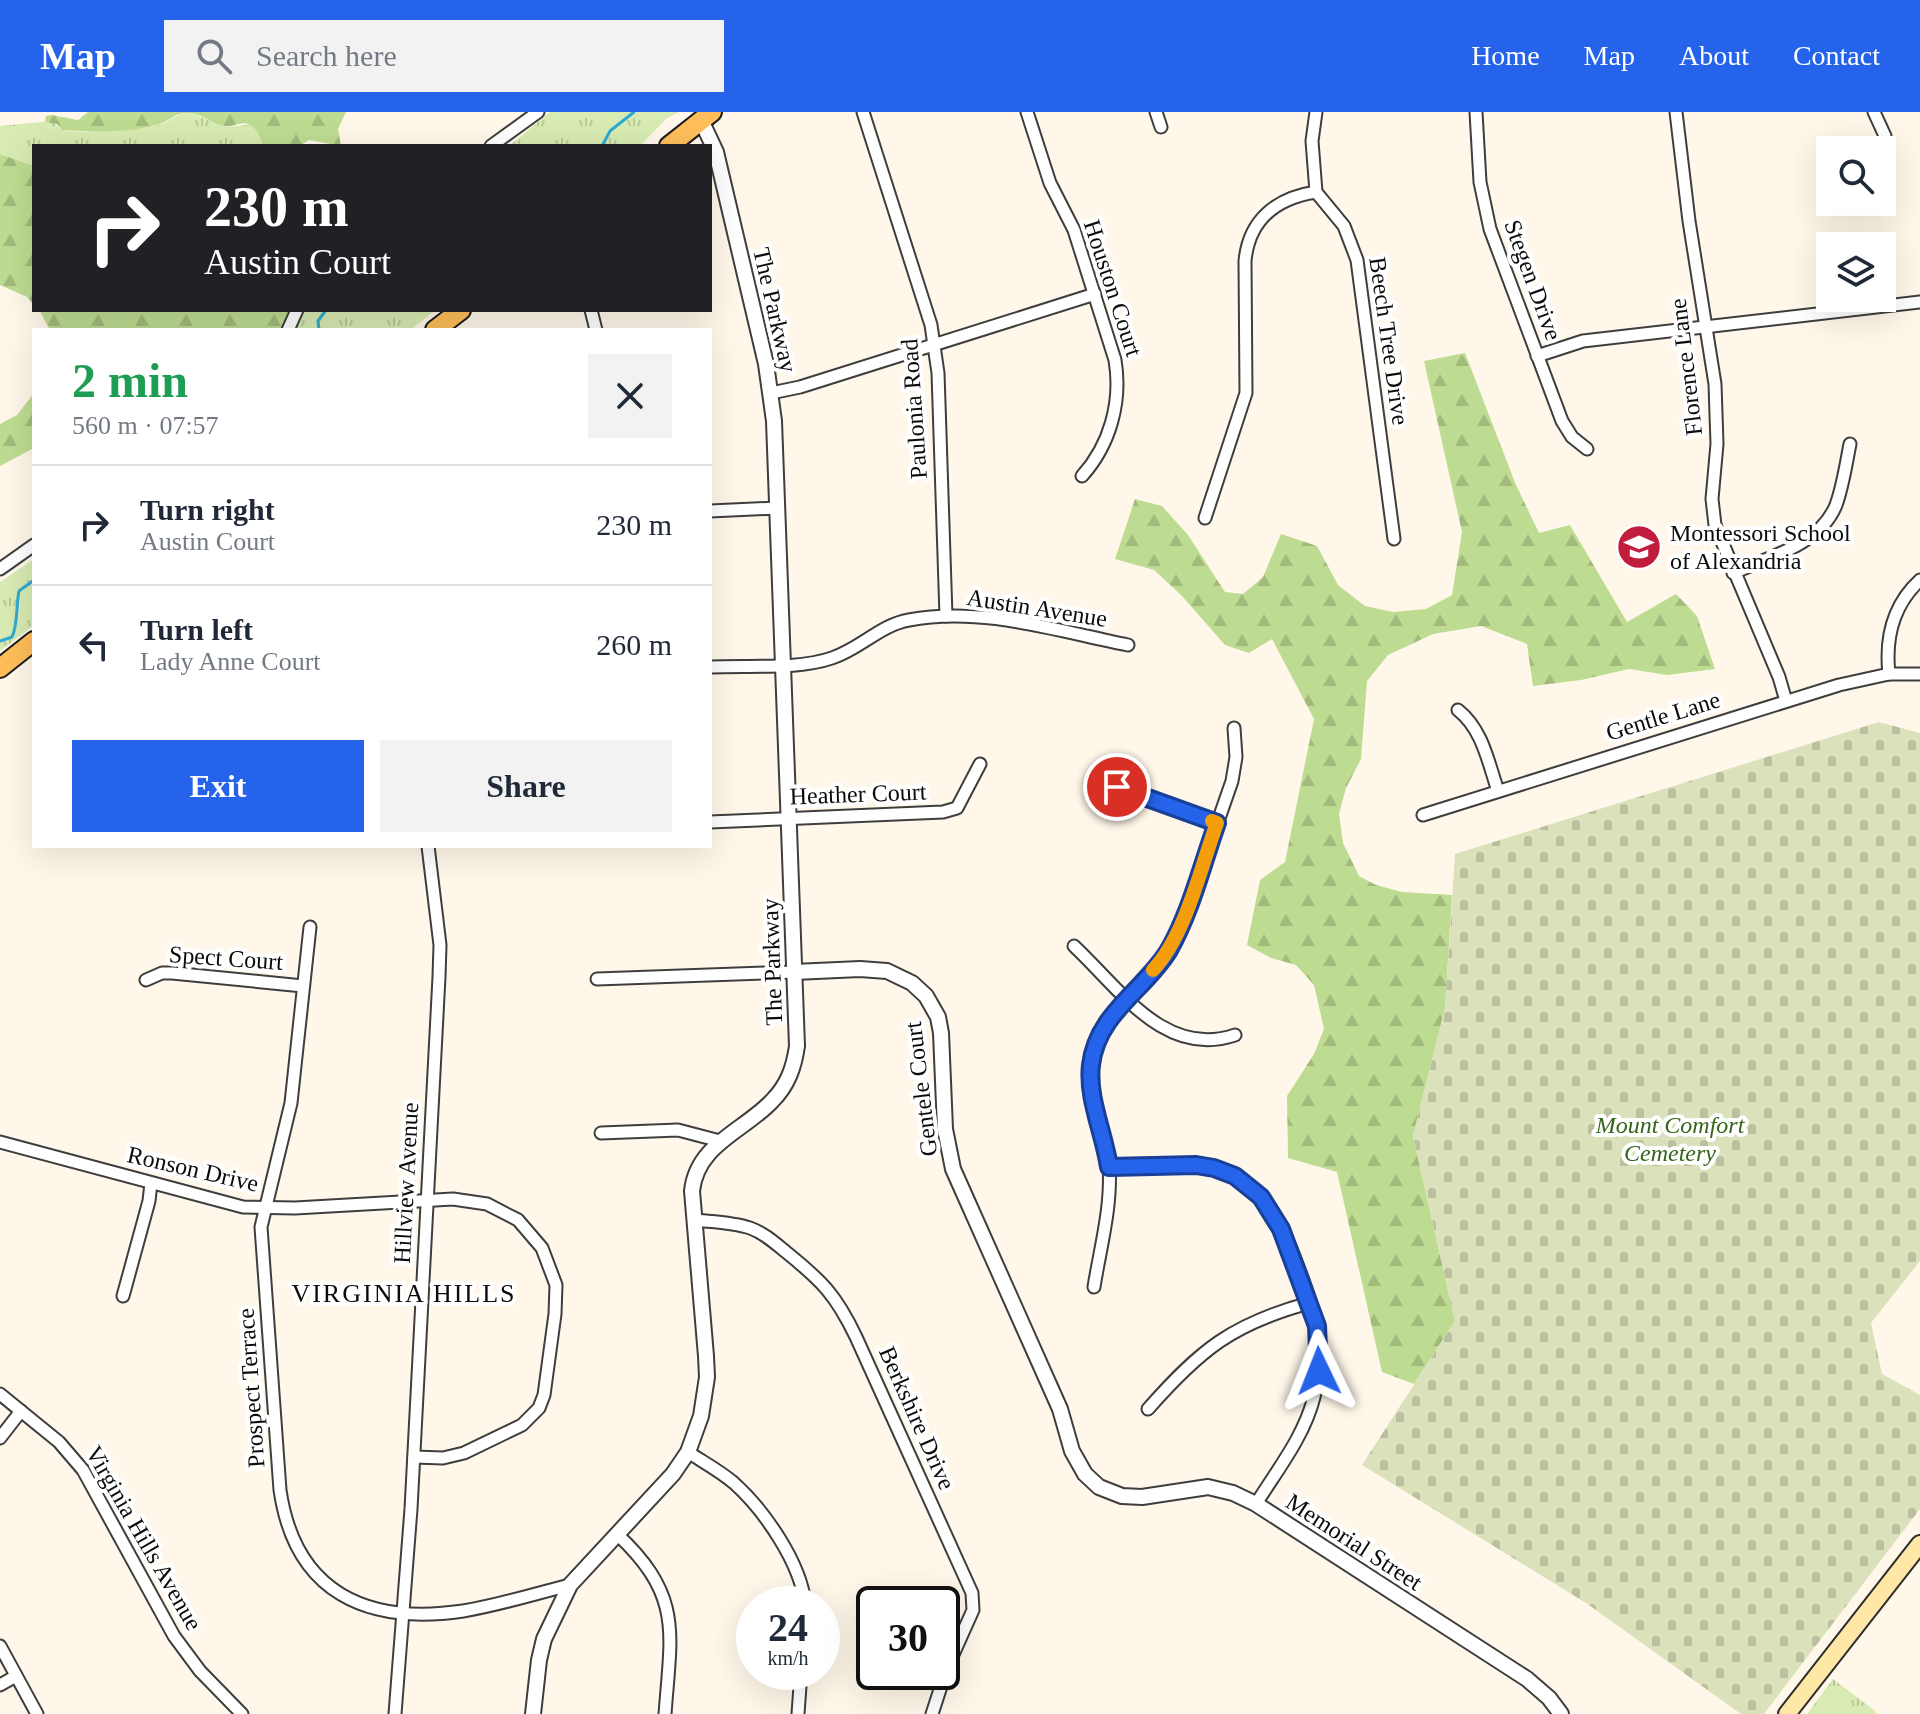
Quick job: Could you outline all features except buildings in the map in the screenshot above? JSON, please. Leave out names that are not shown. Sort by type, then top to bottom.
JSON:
[{"type":"main road","points":[[672,144],[707,116]]},
{"type":"main road","points":[[438,328],[458,312]]},
{"type":"main road","points":[[0,668],[32,643]]},
{"type":"main road","points":[[1787,1714],[1917,1554]]},
{"type":"street","points":[[494,144],[538,112]]},
{"type":"street","name":"Paulonia Road","points":[[863,112],[931,325],[938,373],[946,616]]},
{"type":"street","name":"Houston Court","points":[[1027,112],[1050,183],[1074,230],[1115,360],[1118,392],[1103,447],[1097,460],[1082,476]]},
{"type":"street","points":[[1156,112],[1161,127]]},
{"type":"street","points":[[1205,518],[1246,393],[1245,261],[1249,240],[1262,217],[1273,206],[1296,195],[1316,192],[1312,141],[1316,112]]},
{"type":"street","name":"Stegen Drive","points":[[1476,112],[1477,158],[1487,217],[1497,252],[1562,421],[1572,437],[1587,449]]},
{"type":"street","name":"Florence Lane","points":[[1676,112],[1687,208],[1718,412],[1713,511],[1719,537],[1779,677],[1786,701]]},
{"type":"street","points":[[1874,112],[1885,136]]},
{"type":"street","name":"The Parkway","points":[[533,1714],[544,1639],[570,1585],[673,1474],[688,1452],[701,1416],[707,1377],[692,1191],[696,1169],[720,1141],[769,1105],[787,1082],[797,1046],[771,393],[707,116]]},
{"type":"street","name":"Beech Tree Drive","points":[[1316,192],[1344,226],[1357,260],[1394,539]]},
{"type":"street","points":[[771,393],[800,387],[1095,294]]},
{"type":"street","points":[[1537,356],[1583,341],[1920,302]]},
{"type":"street","points":[[1733,573],[1802,542],[1822,527],[1835,507],[1850,444]]},
{"type":"street","points":[[712,511],[777,508]]},
{"type":"street","points":[[0,569],[32,546]]},
{"type":"street","points":[[1889,674],[1888,639],[1892,623],[1908,593],[1920,580]]},
{"type":"street","name":"Austin Avenue","points":[[712,667],[824,661],[852,649],[890,625],[946,616],[990,618],[1128,645]]},
{"type":"street","name":"Gentle Lane","points":[[1423,815],[1865,678],[1920,674]]},
{"type":"street","points":[[1458,710],[1479,734],[1498,791]]},
{"type":"street","points":[[1094,1287],[1109,1190],[1109,1167],[1104,1134],[1091,1093],[1091,1062],[1100,1034],[1114,1011],[1161,962],[1176,935],[1234,769],[1234,728]]},
{"type":"street","name":"Heather Court","points":[[712,822],[943,812],[957,808],[980,764]]},
{"type":"street","points":[[1117,787],[1217,823]]},
{"type":"street","name":"Hillview Avenue","points":[[395,1714],[414,1457],[440,945],[428,848]]},
{"type":"street","name":"Prospect Terrace","points":[[310,927],[291,1103],[264,1208],[262,1242],[280,1490],[287,1524],[307,1562],[334,1591],[367,1608],[424,1614],[461,1611],[570,1585]]},
{"type":"street","points":[[1074,946],[1159,1025],[1180,1036],[1206,1042],[1235,1035]]},
{"type":"street","name":"Gentele Court","points":[[597,979],[860,969],[887,971],[912,983],[932,1004],[941,1033],[945,1129],[953,1169],[1060,1409],[1076,1460],[1096,1484]]},
{"type":"street","name":"Spect Court","points":[[146,980],[162,973],[172,973],[303,986]]},
{"type":"street","points":[[601,1133],[678,1130],[720,1141]]},
{"type":"street","name":"Ronson Drive","points":[[0,1142],[243,1207],[474,1201],[498,1208],[518,1220],[536,1238],[548,1260],[556,1285],[544,1395],[533,1416],[522,1425],[457,1456],[414,1457]]},
{"type":"street","points":[[1109,1167],[1203,1166],[1224,1171],[1244,1182],[1261,1197],[1275,1217],[1317,1326],[1319,1371],[1314,1399],[1299,1436],[1256,1504]]},
{"type":"street","points":[[123,1296],[151,1183]]},
{"type":"street","name":"Berkshire Drive","points":[[694,1220],[749,1228],[770,1239],[827,1287],[842,1308],[856,1337],[972,1593],[973,1610],[947,1668],[932,1714]]},
{"type":"street","points":[[1148,1409],[1222,1338],[1253,1322],[1309,1303]]},
{"type":"street","name":"Virginia Hills Avenue","points":[[0,1394],[59,1442],[83,1470],[174,1636],[200,1671],[242,1714]]},
{"type":"street","points":[[0,1438],[21,1411]]},
{"type":"street","points":[[688,1452],[733,1483],[758,1509],[792,1561],[802,1586]]},
{"type":"street","name":"Memorial Street","points":[[1096,1484],[1110,1492],[1132,1497],[1208,1487],[1233,1493],[1256,1504],[1527,1679],[1549,1698],[1561,1714]]},
{"type":"street","points":[[617,1534],[647,1564],[661,1586],[668,1607],[671,1635],[665,1714]]},
{"type":"street","points":[[0,1646],[37,1714]]},
{"type":"street","points":[[0,1685],[16,1676]]},
{"type":"street","points":[[798,1714],[800,1690]]},
{"type":"green space","points":[[88,112],[346,112],[338,129],[341,144],[309,140],[303,144],[262,144],[250,125],[221,125],[190,113],[145,128],[121,131],[62,130],[57,124],[45,122],[46,116],[52,115],[78,120]]},
{"type":"green space","points":[[550,112],[679,112],[666,119],[642,144],[511,144]]},
{"type":"green space","points":[[179,115],[196,115],[223,126],[252,126],[261,144],[32,144],[32,165],[0,154],[0,126],[51,121],[67,131],[108,131],[158,125]]},
{"type":"green space","points":[[0,154],[32,165],[32,303],[27,297],[0,285]]},
{"type":"green space","points":[[40,312],[291,312],[282,328],[49,328]]},
{"type":"green space","points":[[305,312],[433,312],[413,328],[295,328]]},
{"type":"green space","points":[[1465,353],[1516,485],[1539,533],[1570,525],[1627,622],[1676,594],[1697,616],[1715,669],[1667,675],[1629,669],[1581,680],[1533,686],[1527,644],[1481,626],[1433,634],[1388,655],[1367,681],[1361,759],[1346,788],[1339,814],[1343,843],[1359,876],[1376,885],[1402,892],[1452,895],[1445,1008],[1413,1136],[1455,1321],[1414,1384],[1382,1372],[1337,1172],[1288,1158],[1287,1096],[1314,1054],[1324,1029],[1314,985],[1296,965],[1271,958],[1247,945],[1260,880],[1285,862],[1314,719],[1272,639],[1249,653],[1225,645],[1182,596],[1154,570],[1115,559],[1135,499],[1162,506],[1188,535],[1225,592],[1243,594],[1263,577],[1281,534],[1317,546],[1338,585],[1365,606],[1393,612],[1426,609],[1452,595],[1462,532],[1424,361]]},
{"type":"green space","points":[[32,396],[32,449],[0,466],[0,424],[17,415]]},
{"type":"green space","points":[[32,560],[32,627],[0,651],[0,582]]},
{"type":"green space","name":"Mount Comfort Cemetery","points":[[1879,722],[1920,733],[1920,1261],[1871,1323],[1882,1374],[1920,1395],[1920,1509],[1764,1714],[1741,1714],[1586,1603],[1362,1465],[1455,1321],[1413,1136],[1445,1008],[1455,854]]},
{"type":"green space","points":[[1833,1679],[1874,1710],[1877,1714],[1807,1714]]},
{"type":"waterway","points":[[603,144],[610,131],[634,112]]},
{"type":"waterway","points":[[319,328],[318,321],[325,312]]},
{"type":"waterway","points":[[0,641],[12,637],[19,591],[32,581]]},
{"type":"slow traffic","points":[[1153,970],[1176,935],[1217,823],[1212,821]]},
{"type":"place","name":"Montessori School of Alexandria","points":[[1639,547]]},
{"type":"district","name":"VIRGINIA HILLS","points":[[404,1293]]},
{"type":"route","points":[[1117,787],[1217,823],[1169,949],[1161,962],[1114,1011],[1095,1047],[1091,1062],[1091,1093],[1104,1134],[1109,1167],[1196,1165],[1214,1168],[1235,1176],[1261,1197],[1281,1229],[1317,1326],[1319,1371]]}]
